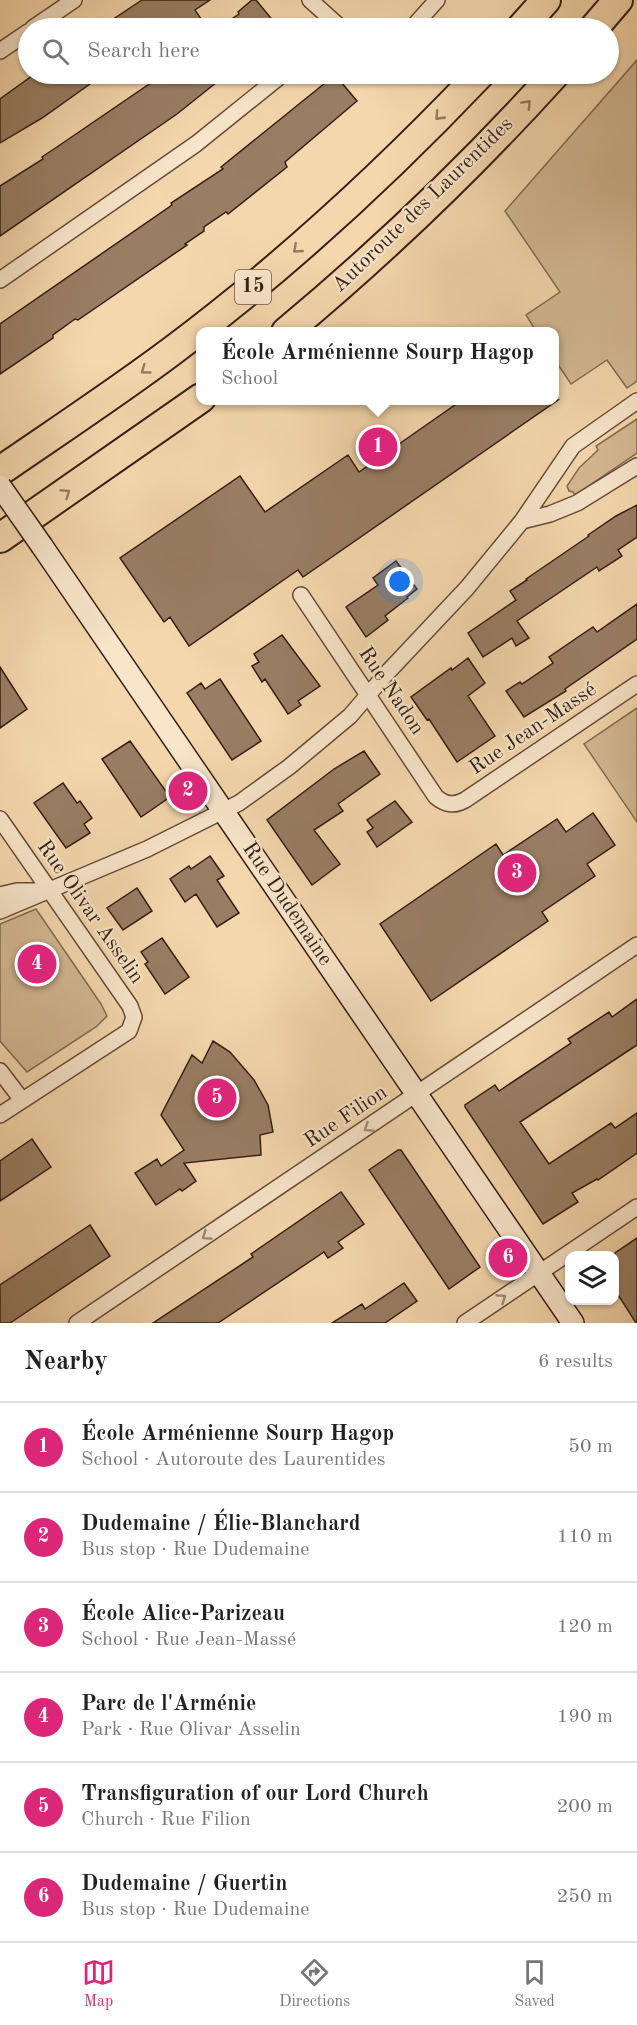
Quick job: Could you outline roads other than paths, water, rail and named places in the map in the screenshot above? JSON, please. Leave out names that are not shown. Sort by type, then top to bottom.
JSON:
[{"type":"highway","points":[[530,18],[546,0]]},
{"type":"highway","points":[[603,18],[618,0]]},
{"type":"highway","name":"15","points":[[201,327],[321,229],[385,170],[470,84]]},
{"type":"highway","name":"Autoroute des Laurentides","points":[[292,327],[371,259],[436,198],[545,84]]},
{"type":"highway","name":"15","points":[[0,471],[140,374],[196,331]]},
{"type":"highway","points":[[0,538],[196,401]]},
{"type":"street","points":[[48,18],[74,0]]},
{"type":"street","points":[[310,0],[328,18]]},
{"type":"street","points":[[421,18],[437,0]]},
{"type":"street","points":[[0,51],[18,39]]},
{"type":"street","points":[[0,280],[196,144],[271,84]]},
{"type":"street","points":[[0,911],[147,849],[246,799],[289,767],[350,716],[467,588],[522,521],[573,446],[637,401]]},
{"type":"street","points":[[522,521],[550,514],[577,503],[637,466]]},
{"type":"street","name":"Rue Dudemaine","points":[[0,486],[573,1323]]},
{"type":"street","name":"Rue Nadon","points":[[301,595],[436,797],[450,804]]},
{"type":"street","name":"Rue Jean-Massé","points":[[450,804],[457,804],[465,800],[637,684]]},
{"type":"street","name":"Rue Olivar Asselin","points":[[0,819],[130,1006],[134,1017],[129,1031],[22,1100]]},
{"type":"street","points":[[0,895],[17,891],[50,891]]},
{"type":"street","name":"Rue Filion","points":[[77,1323],[637,945]]},
{"type":"street","points":[[0,1071],[22,1100],[0,1116]]},
{"type":"street","points":[[465,1323],[637,1207]]},
{"type":"place","name":"École Arménienne Sourp Hagop","points":[[378,447]]},
{"type":"place","name":"Dudemaine / Élie-Blanchard","points":[[188,791]]},
{"type":"place","name":"École Alice-Parizeau","points":[[517,873]]},
{"type":"place","name":"Parc de l'Arménie","points":[[37,964]]},
{"type":"place","name":"Transfiguration of our Lord Church","points":[[217,1098]]},
{"type":"place","name":"Dudemaine / Guertin","points":[[508,1258]]}]
